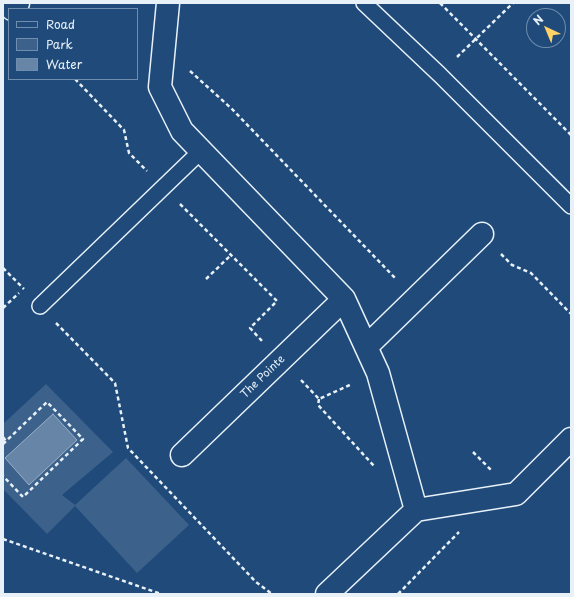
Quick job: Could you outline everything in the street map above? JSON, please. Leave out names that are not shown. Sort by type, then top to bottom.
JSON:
[{"type":"street","points":[[168,3],[160,87],[182,131],[344,298],[378,373],[416,510]]},
{"type":"street","points":[[366,347],[482,234]]},
{"type":"street","name":"The Pointe","points":[[182,455],[344,298]]},
{"type":"street","points":[[327,594],[416,510],[516,494],[571,438]]},
{"type":"lane","points":[[364,3],[440,75],[571,206]]},
{"type":"lane","points":[[40,306],[201,151]]},
{"type":"path","points":[[440,3],[571,135]]},
{"type":"path","points":[[440,75],[475,38],[513,3]]},
{"type":"path","points":[[164,48],[232,109],[394,276],[413,301]]},
{"type":"path","points":[[76,80],[124,130],[129,153],[277,301],[250,328],[319,399],[318,404],[377,469]]},
{"type":"path","points":[[482,234],[512,264],[531,273],[571,314]]},
{"type":"path","points":[[206,279],[230,255]]},
{"type":"path","points":[[3,268],[115,383],[128,448],[256,582],[272,594]]},
{"type":"path","points":[[3,308],[23,289]]},
{"type":"path","points":[[319,399],[378,373]]},
{"type":"path","points":[[3,444],[47,402],[83,439],[23,497],[3,476]]},
{"type":"path","points":[[3,437],[6,441]]},
{"type":"path","points":[[398,594],[462,529]]},
{"type":"path","points":[[3,539],[160,594]]},
{"type":"green space","points":[[46,384],[113,452],[62,495],[75,505],[126,458],[189,525],[137,573],[75,506],[47,534],[3,489],[3,424]]},
{"type":"water","points":[[53,414],[77,440],[29,485],[5,458]]}]
